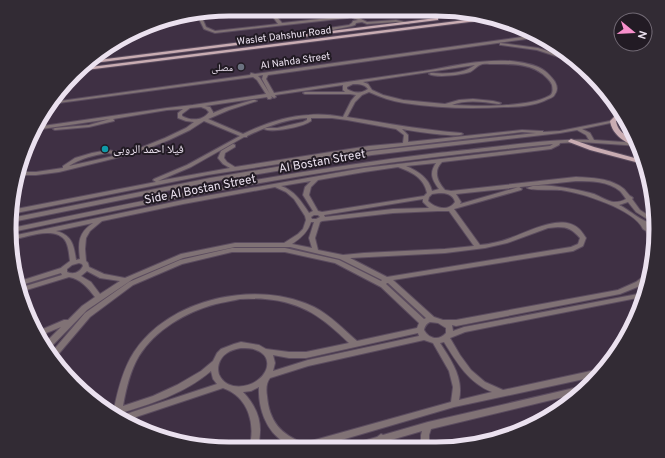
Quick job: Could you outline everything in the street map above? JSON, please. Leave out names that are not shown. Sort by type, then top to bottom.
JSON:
[{"type":"main road","name":"Waslet Dahshur Road","points":[[97,62],[457,17]]},
{"type":"main road","name":"Waslet Dahshur Road","points":[[89,69],[477,20]]},
{"type":"main road","points":[[617,117],[613,127],[630,141]]},
{"type":"main road","points":[[571,141],[588,148],[638,161]]},
{"type":"street","points":[[274,16],[281,25]]},
{"type":"street","points":[[200,18],[205,28],[215,32],[359,16]]},
{"type":"street","points":[[351,17],[358,18],[361,21],[371,24],[396,21],[408,23]]},
{"type":"street","points":[[351,17],[354,22]]},
{"type":"street","points":[[324,33],[330,29],[350,26],[354,24],[354,22],[361,21]]},
{"type":"street","name":"Al Nahda Street","points":[[252,74],[527,36]]},
{"type":"street","name":"Al Nahda Street","points":[[59,100],[529,38]]},
{"type":"street","points":[[483,44],[508,45],[538,49],[560,56]]},
{"type":"street","points":[[42,128],[63,129],[82,127],[108,122],[119,116],[271,96],[479,64],[503,62],[523,64],[541,70],[552,82],[554,93],[548,99],[533,104],[508,106],[491,102],[468,100],[454,102],[445,106],[410,103],[350,93],[317,93],[271,96],[241,104],[192,121],[181,118]]},
{"type":"street","points":[[266,73],[264,79],[271,96]]},
{"type":"street","points":[[252,74],[258,78],[271,96]]},
{"type":"street","points":[[345,117],[353,101],[368,88],[373,80]]},
{"type":"street","points":[[358,82],[379,97]]},
{"type":"street","points":[[349,83],[344,87],[345,90],[350,93],[353,101]]},
{"type":"street","points":[[23,174],[37,174],[64,169],[124,154],[159,143],[186,131],[211,113],[209,109],[195,106]]},
{"type":"street","points":[[181,118],[181,111],[189,107]]},
{"type":"street","points":[[162,110],[174,113],[181,118],[186,124],[186,131]]},
{"type":"street","name":"Al Bostan Street","points":[[16,219],[178,186],[388,151],[579,129],[616,116]]},
{"type":"street","points":[[140,186],[193,164],[272,123],[309,118],[345,117],[408,129],[478,135]]},
{"type":"street","points":[[204,118],[245,136]]},
{"type":"street","points":[[235,169],[225,163],[221,158],[227,149],[245,136],[286,123],[309,118],[352,120],[396,129],[402,131],[406,135],[407,138],[405,143]]},
{"type":"street","points":[[579,129],[590,136],[592,142]]},
{"type":"street","name":"Side Al Bostan Street","points":[[17,211],[235,169],[405,143],[522,131],[552,133]]},
{"type":"street","name":"Al Bostan Street","points":[[16,229],[180,195],[360,164],[394,163],[571,141],[632,145]]},
{"type":"street","name":"Side Al Bostan Street","points":[[16,236],[183,202],[316,179],[394,163],[441,160],[551,147],[558,144],[558,142]]},
{"type":"street","points":[[388,151],[394,163],[410,169],[428,184],[428,195],[426,201],[429,205],[438,209]]},
{"type":"street","points":[[296,160],[299,166]]},
{"type":"street","points":[[441,160],[434,168],[433,177],[435,182],[443,191]]},
{"type":"street","points":[[360,164],[364,170]]},
{"type":"street","points":[[316,179],[308,187],[306,195],[320,218]]},
{"type":"street","points":[[320,218],[443,191],[451,193],[576,179],[596,180],[610,184],[622,190],[630,198],[638,211],[649,218]]},
{"type":"street","points":[[574,191],[576,179]]},
{"type":"street","points":[[272,186],[285,189],[294,194],[308,218]]},
{"type":"street","points":[[308,218],[453,208],[525,188],[549,188],[574,191],[613,204],[630,213],[644,224],[644,227],[649,230]]},
{"type":"street","points":[[451,193],[458,200],[458,204],[453,208]]},
{"type":"street","points":[[613,204],[625,202],[630,198]]},
{"type":"street","points":[[453,208],[478,247]]},
{"type":"street","points":[[286,245],[300,236],[308,225],[310,213],[316,212]]},
{"type":"street","points":[[315,249],[312,238],[320,218]]},
{"type":"street","points":[[23,283],[81,273],[84,265],[81,241],[86,232],[101,220]]},
{"type":"street","points":[[644,224],[649,222]]},
{"type":"street","points":[[344,257],[435,252],[478,247],[507,242],[544,227],[555,225],[572,228],[583,238],[581,245],[573,249],[388,279],[382,283]]},
{"type":"street","points":[[47,231],[59,234],[68,239],[71,243],[73,262]]},
{"type":"street","points":[[49,343],[68,321],[98,297],[127,282],[183,261],[236,248],[286,245],[315,249],[344,257],[369,268],[388,279],[412,297],[432,319],[456,323],[620,292],[631,288],[643,280]]},
{"type":"street","points":[[236,248],[282,250],[316,255],[346,264],[382,283],[404,302],[422,326],[425,337]]},
{"type":"street","points":[[104,301],[98,297],[89,284],[69,274],[65,266],[73,262],[84,265],[102,276],[127,282]]},
{"type":"street","points":[[24,288],[69,274]]},
{"type":"street","points":[[55,351],[78,323],[127,282]]},
{"type":"street","points":[[631,288],[639,294]]},
{"type":"street","points":[[119,411],[128,370],[138,353],[151,337],[167,323],[186,312],[227,298],[248,296],[270,297],[309,307],[326,318],[355,344]]},
{"type":"street","points":[[435,341],[464,330],[638,297]]},
{"type":"street","points":[[121,412],[168,394],[199,377],[215,363],[219,356],[233,347],[250,345],[289,355],[306,355],[355,344],[422,326],[432,319]]},
{"type":"street","points":[[43,332],[68,321]]},
{"type":"street","points":[[444,322],[449,327],[447,337],[470,376],[490,389],[502,393]]},
{"type":"street","points":[[215,363],[215,375],[224,385],[243,389],[254,386],[266,378],[308,363],[425,337],[435,341],[456,378],[458,392],[454,404]]},
{"type":"street","points":[[265,350],[270,356],[272,368],[266,378],[263,404],[274,429],[286,440],[291,442]]},
{"type":"street","points":[[320,442],[454,404],[592,374]]},
{"type":"street","points":[[121,412],[224,385]]},
{"type":"street","points":[[233,388],[244,397],[251,408],[257,426],[255,442]]},
{"type":"street","points":[[370,442],[428,426],[574,391]]},
{"type":"street","points":[[425,442],[425,435],[428,426]]},
{"type":"street","points":[[381,438],[388,442]]},
{"type":"place","name":"مصلى","points":[[241,67]]},
{"type":"place","name":"فيلا احمد الروبى","points":[[105,149]]}]
